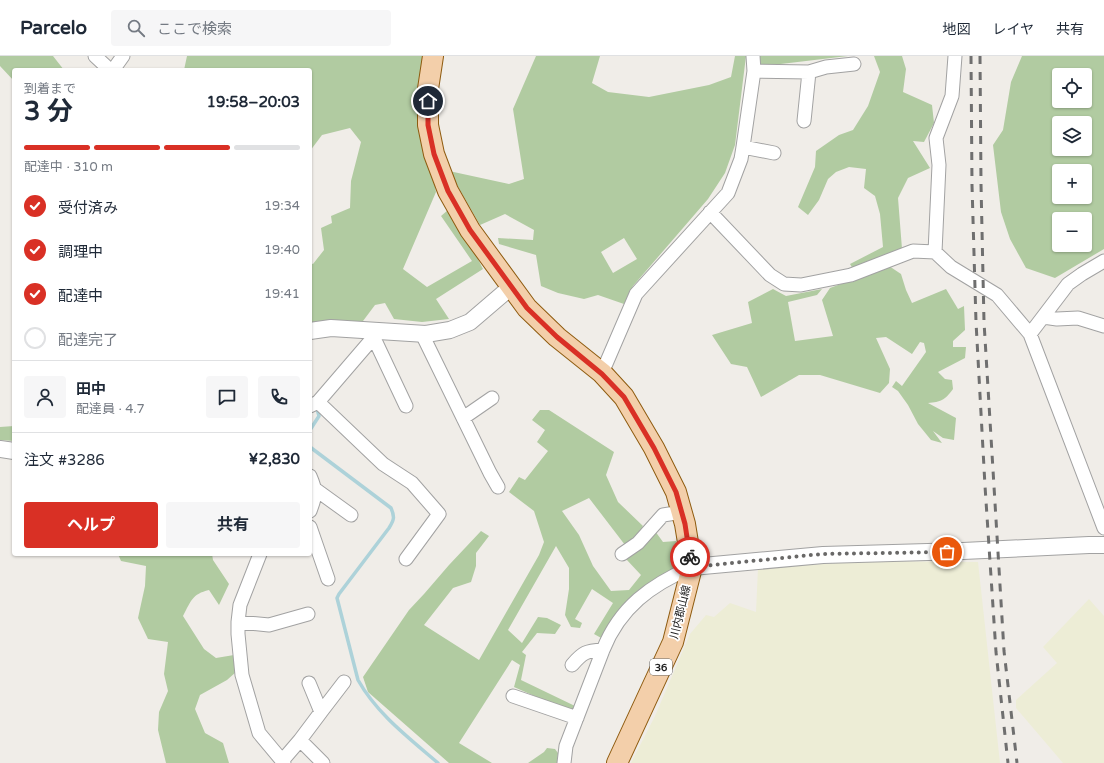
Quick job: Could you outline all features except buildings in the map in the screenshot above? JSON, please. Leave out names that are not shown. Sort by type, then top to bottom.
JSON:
[{"type":"main road","name":"川内郡山線","points":[[433,56],[428,89],[428,125],[434,154],[448,191],[470,230],[527,308],[557,337],[602,374],[624,397],[654,448],[676,492],[682,512],[692,567],[672,642],[617,763]]},
{"type":"street","points":[[96,56],[110,68]]},
{"type":"street","points":[[114,68],[123,56]]},
{"type":"street","points":[[602,374],[636,294],[728,193],[743,147],[754,71],[753,56]]},
{"type":"street","points":[[935,252],[939,165],[936,138],[952,96],[955,56]]},
{"type":"street","points":[[754,71],[809,72],[826,67],[854,64]]},
{"type":"street","points":[[804,121],[809,72]]},
{"type":"street","points":[[743,147],[774,153]]},
{"type":"street","points":[[710,212],[770,275],[784,284],[801,285],[851,275],[913,251],[935,252],[951,267],[997,295],[1030,334],[1104,528]]},
{"type":"street","points":[[1030,334],[1068,284],[1104,261]]},
{"type":"street","points":[[312,331],[331,328],[376,333],[422,334],[450,330],[470,322],[512,286]]},
{"type":"street","points":[[1043,317],[1057,319],[1078,318],[1104,326]]},
{"type":"street","points":[[376,333],[314,404],[383,464],[412,483],[439,514],[406,559]]},
{"type":"street","points":[[376,333],[406,406]]},
{"type":"street","points":[[422,334],[498,487]]},
{"type":"street","points":[[463,418],[492,398]]},
{"type":"street","points":[[0,449],[12,451]]},
{"type":"street","points":[[312,481],[315,489],[312,506]]},
{"type":"street","points":[[315,489],[350,515]]},
{"type":"street","points":[[622,554],[638,543],[663,515],[682,512]]},
{"type":"street","points":[[312,533],[328,579]]},
{"type":"street","points":[[564,763],[566,746],[606,642],[625,611],[634,602],[670,577],[692,567],[822,554],[963,551],[1104,545]]},
{"type":"street","points":[[259,556],[240,605],[238,622],[242,676],[258,733],[283,762],[344,682]]},
{"type":"street","points":[[238,622],[269,625],[308,614]]},
{"type":"street","points":[[572,665],[580,655],[588,651],[603,650]]},
{"type":"street","points":[[309,683],[321,712]]},
{"type":"street","points":[[514,696],[577,718]]},
{"type":"street","points":[[300,740],[322,763]]},
{"type":"green space","points":[[0,56],[53,56],[62,68],[12,68],[12,79],[0,66]]},
{"type":"green space","points":[[187,56],[428,56],[432,169],[436,192],[403,269],[427,287],[472,261],[441,216],[448,210],[483,269],[436,299],[449,319],[422,322],[394,319],[385,303],[375,305],[363,321],[312,324],[312,264],[324,250],[321,228],[332,223],[331,216],[350,208],[351,181],[361,142],[350,128],[322,135],[312,148],[312,68],[184,68]]},
{"type":"green space","points":[[536,56],[600,56],[592,83],[608,92],[649,97],[709,85],[731,77],[735,56],[746,56],[735,145],[725,173],[708,199],[633,286],[624,304],[598,295],[584,299],[558,293],[541,286],[536,255],[499,244],[498,238],[533,240],[534,230],[505,214],[480,225],[449,171],[509,184],[524,179],[513,109]],"holes":[[[624,238],[637,259],[613,273],[601,252]]]},
{"type":"green space","points":[[758,56],[848,56],[764,66],[758,62]]},
{"type":"green space","points":[[874,56],[902,56],[906,69],[903,92],[932,105],[934,123],[924,142],[913,141],[930,168],[908,178],[898,198],[902,249],[853,269],[850,264],[883,247],[880,214],[875,196],[864,188],[866,169],[849,167],[836,172],[828,179],[819,200],[808,215],[798,207],[815,167],[816,151],[839,135],[853,130],[868,106],[880,72]]},
{"type":"green space","points":[[1022,56],[1104,56],[1104,249],[1055,278],[1026,268],[1010,239],[1001,212],[993,145],[1003,130],[1011,82]]},
{"type":"green space","points":[[889,266],[901,274],[912,303],[946,289],[958,309],[964,306],[965,330],[953,341],[953,347],[966,347],[965,358],[938,372],[945,379],[952,380],[953,389],[948,396],[942,400],[928,403],[956,418],[954,440],[943,438],[933,431],[942,443],[931,440],[918,424],[908,405],[898,391],[892,387],[896,381],[902,386],[926,352],[924,343],[920,342],[912,354],[886,337],[876,338],[890,369],[889,383],[880,393],[820,375],[799,375],[761,397],[747,367],[731,364],[712,335],[752,323],[748,302],[773,289],[786,296],[822,289],[817,295],[788,302],[795,341],[833,336],[822,300],[830,288]]},
{"type":"green space","points":[[540,410],[549,410],[614,452],[606,475],[618,502],[643,526],[636,537],[625,545],[589,498],[562,511],[579,535],[593,566],[611,591],[629,590],[641,575],[626,559],[645,544],[655,531],[663,542],[676,541],[678,566],[625,603],[603,639],[594,634],[613,603],[592,589],[575,619],[582,623],[580,628],[571,627],[565,615],[569,589],[569,568],[556,546],[508,630],[522,643],[538,617],[547,618],[561,625],[555,634],[537,633],[522,652],[526,655],[521,680],[575,706],[573,713],[514,687],[520,665],[512,660],[459,743],[492,763],[449,763],[368,692],[363,677],[409,610],[481,531],[489,536],[476,553],[476,566],[471,582],[453,588],[424,625],[479,660],[539,555],[544,542],[534,511],[509,492],[519,477],[525,480],[548,451],[537,442],[545,430],[532,420]]},
{"type":"green space","points":[[12,426],[12,441],[0,440],[0,427]]},
{"type":"green space","points":[[119,556],[212,556],[213,560],[229,584],[219,605],[209,590],[195,596],[183,616],[204,649],[216,658],[234,655],[236,672],[227,680],[200,695],[195,709],[205,733],[223,743],[229,763],[166,763],[158,730],[159,712],[168,691],[164,674],[168,642],[148,639],[138,618],[145,586],[146,566],[121,561]]},
{"type":"green space","points":[[868,561],[978,562],[1000,763],[631,763],[655,716],[690,634],[706,615],[714,617],[730,603],[756,612],[758,568]]},
{"type":"green space","points":[[1089,599],[1104,616],[1104,763],[1063,763],[1016,708],[1016,700],[1057,663],[1043,647]]},
{"type":"green space","points":[[547,748],[555,749],[558,753],[557,763],[528,763],[544,752]]},
{"type":"waterway","points":[[312,427],[319,416],[317,409]]},
{"type":"waterway","points":[[312,449],[391,508],[393,516],[392,523],[337,598],[358,680],[374,704],[384,715],[438,763]]},
{"type":"railway","points":[[971,56],[972,185],[976,322],[996,652],[1008,763]]},
{"type":"railway","points":[[980,56],[984,322],[1004,651],[1017,763]]},
{"type":"way so far","points":[[690,557],[692,567],[822,554],[947,552]]},
{"type":"route","points":[[428,101],[428,125],[434,154],[448,191],[470,230],[527,308],[557,337],[602,374],[624,397],[654,448],[676,492],[685,524],[690,557]]}]
